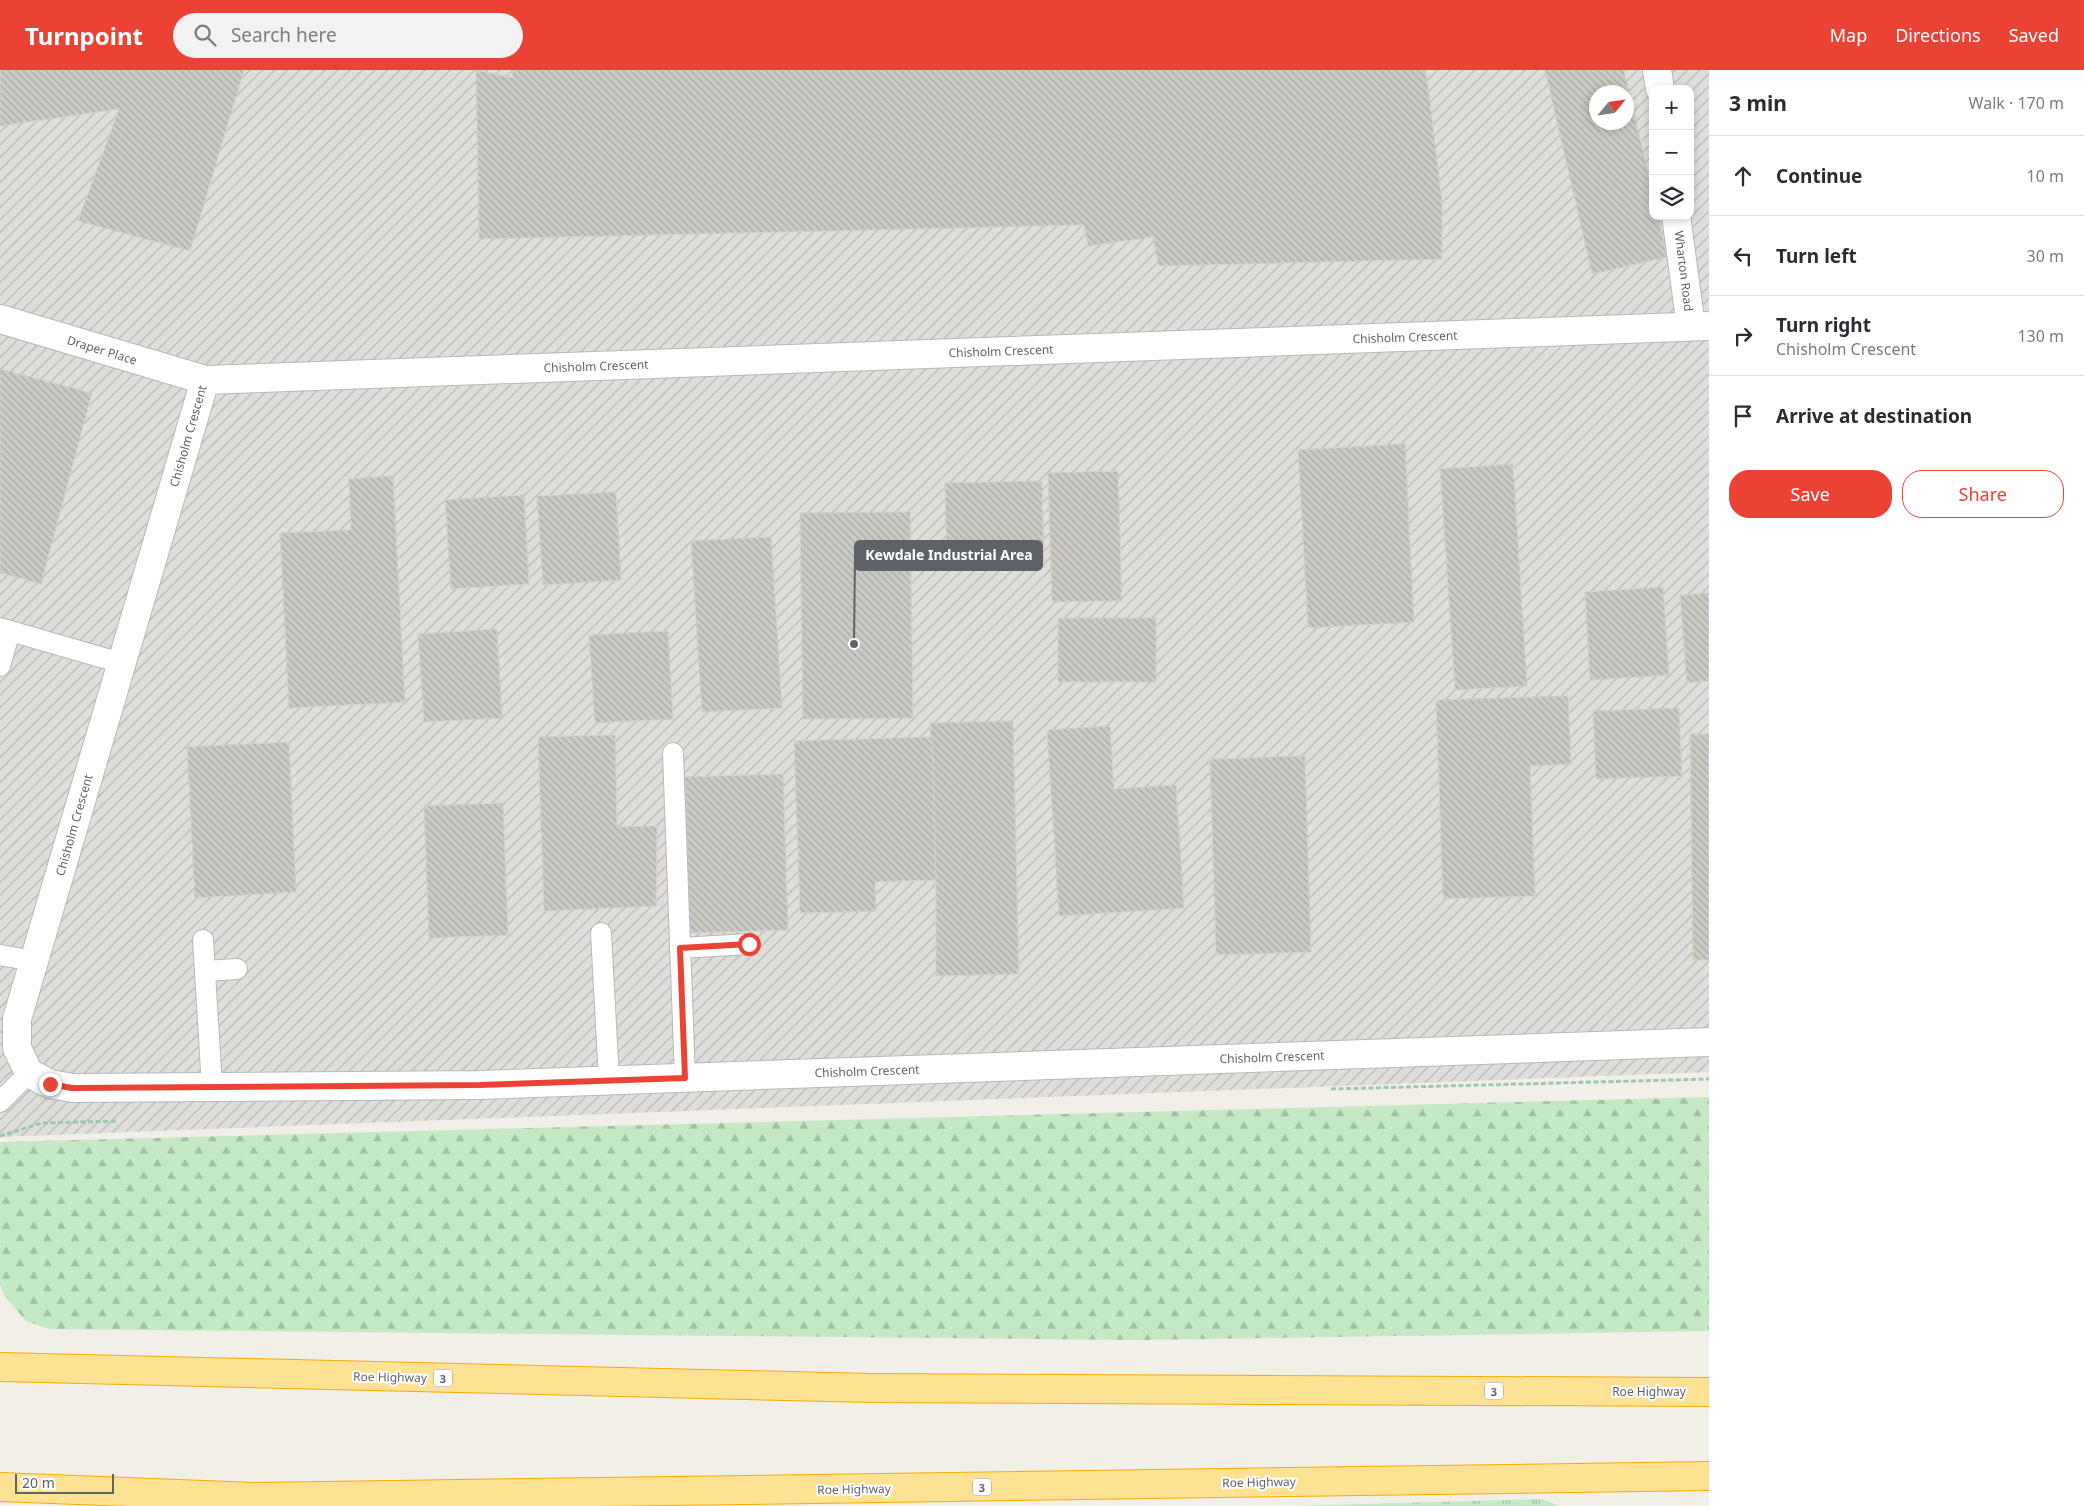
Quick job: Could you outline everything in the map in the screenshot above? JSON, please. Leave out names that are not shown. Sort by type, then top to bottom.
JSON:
[{"type":"highway","name":"Roe Highway","points":[[5,1362],[871,1388],[1709,1392]]},
{"type":"highway","name":"Roe Highway","points":[[0,1488],[256,1497],[1709,1476]]},
{"type":"highway","points":[[256,1497],[376,1506]]},
{"type":"street","points":[[1657,70],[1659,85]]},
{"type":"street","name":"Wharton Road","points":[[1677,220],[1700,326]]},
{"type":"street","name":"Draper Place","points":[[0,319],[205,380]]},
{"type":"street","name":"Chisholm Crescent","points":[[1700,326],[205,380],[17,1019],[17,1048],[29,1073],[50,1084],[72,1088],[479,1085],[1709,1042]]},
{"type":"lane","points":[[0,666],[5,630],[121,663]]},
{"type":"lane","points":[[673,753],[685,1078]]},
{"type":"lane","points":[[600,934],[609,1080]]},
{"type":"lane","points":[[203,940],[212,1087]]},
{"type":"lane","points":[[680,948],[749,944]]},
{"type":"lane","points":[[0,955],[34,960]]},
{"type":"lane","points":[[205,971],[237,969]]},
{"type":"lane","points":[[0,1102],[29,1073]]},
{"type":"shaded area","points":[[0,70],[1709,70],[1709,1072],[0,1137]]},
{"type":"green space","points":[[1709,1097],[1709,1331],[1140,1340],[49,1329],[26,1321],[4,1295],[0,1285],[0,1142]]},
{"type":"green space","points":[[1542,1499],[1559,1506],[1293,1506]]},
{"type":"building","points":[[0,70],[244,70],[190,251],[78,221],[119,109],[0,126]]},
{"type":"building","points":[[476,70],[513,78],[512,70],[1426,70],[1442,201],[1442,259],[1159,266],[1153,237],[1088,246],[1084,225],[479,239]]},
{"type":"building","points":[[1545,70],[1624,70],[1628,85],[1589,85],[1589,130],[1634,130],[1634,113],[1649,177],[1649,220],[1659,220],[1667,257],[1592,274]]},
{"type":"building","points":[[0,369],[92,393],[41,584],[0,573]]},
{"type":"building","points":[[1405,444],[1414,622],[1308,628],[1298,450]]},
{"type":"building","points":[[1513,464],[1527,686],[1455,690],[1440,469]]},
{"type":"building","points":[[1118,471],[1122,601],[1052,602],[1048,473]]},
{"type":"building","points":[[393,476],[405,702],[289,708],[280,533],[351,530],[349,479]]},
{"type":"building","points":[[1042,481],[1044,567],[947,569],[945,483]]},
{"type":"building","points":[[616,492],[621,580],[543,585],[537,496]]},
{"type":"building","points":[[524,495],[529,584],[451,589],[445,500]]},
{"type":"building","points":[[910,512],[913,718],[803,719],[800,513]]},
{"type":"building","points":[[771,537],[782,708],[702,712],[691,541]]},
{"type":"building","points":[[1663,587],[1669,675],[1590,680],[1585,592]]},
{"type":"building","points":[[1709,593],[1709,681],[1687,683],[1680,595]]},
{"type":"building","points":[[1058,618],[1156,618],[1156,682],[1058,682]]},
{"type":"building","points":[[497,629],[502,718],[424,722],[418,634]]},
{"type":"building","points":[[668,631],[673,719],[595,723],[589,635]]},
{"type":"building","points":[[1568,696],[1571,764],[1530,766],[1535,896],[1443,899],[1436,700]]},
{"type":"building","points":[[1679,708],[1682,776],[1596,779],[1593,711]]},
{"type":"building","points":[[1013,721],[1019,974],[936,976],[936,880],[930,723]]},
{"type":"building","points":[[1110,726],[1114,789],[1176,785],[1184,908],[1059,916],[1047,730]]},
{"type":"building","points":[[1690,734],[1709,734],[1709,960],[1693,960]]},
{"type":"building","points":[[615,735],[617,827],[657,826],[656,906],[544,911],[538,737]]},
{"type":"building","points":[[932,737],[936,880],[875,882],[876,911],[800,913],[794,741]]},
{"type":"building","points":[[289,742],[296,892],[195,898],[187,747]]},
{"type":"building","points":[[1305,756],[1311,952],[1216,955],[1210,759]]},
{"type":"building","points":[[783,774],[788,930],[690,933],[685,777]]},
{"type":"building","points":[[503,803],[508,935],[429,938],[424,806]]},
{"type":"place","name":"Kewdale Industrial Area","points":[[854,644]]},
{"type":"route","points":[[50,1084],[72,1088],[479,1085],[685,1078],[680,948],[749,944]]}]
